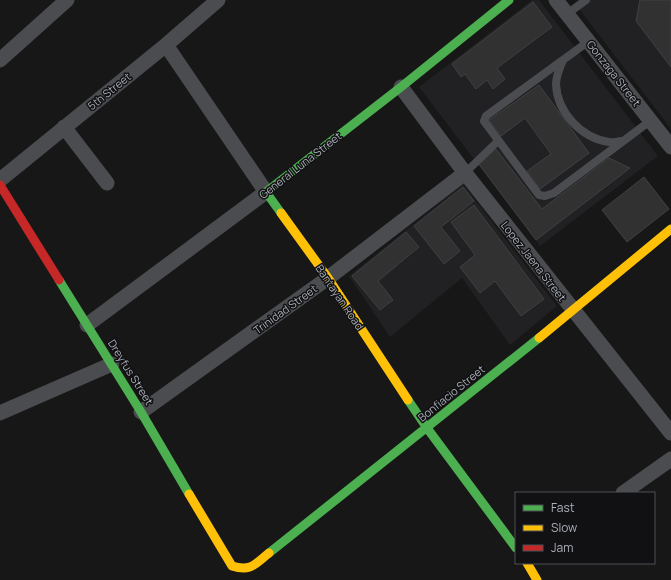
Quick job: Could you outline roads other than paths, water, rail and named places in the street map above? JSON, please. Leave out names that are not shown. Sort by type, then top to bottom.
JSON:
[{"type":"street","points":[[0,60],[67,0]]},
{"type":"street","name":"5th Street","points":[[0,180],[166,45],[218,0]]},
{"type":"street","name":"General Luna Street","points":[[87,325],[266,192],[401,87],[509,0]]},
{"type":"street","name":"Gonzaga Street","points":[[556,0],[671,147]]},
{"type":"street","name":"Bantayan Road","points":[[166,45],[266,192],[328,278],[427,428],[515,547]]},
{"type":"street","name":"Lopez Jaena Street","points":[[401,87],[465,173],[671,433]]},
{"type":"street","points":[[64,127],[107,183]]},
{"type":"street","name":"Trinidad Street","points":[[141,412],[328,278],[465,173]]},
{"type":"street","name":"Dreyfus Street","points":[[0,185],[112,364],[232,566],[242,569]]},
{"type":"street","name":"Bonfiacio Street","points":[[242,569],[252,566],[427,428],[671,229]]},
{"type":"street","points":[[0,413],[112,364]]},
{"type":"street","points":[[624,492],[671,459]]},
{"type":"street","points":[[528,564],[537,580]]},
{"type":"street","points":[[231,580],[242,569]]},
{"type":"lane","points":[[567,14],[586,0]]},
{"type":"lane","points":[[589,41],[486,116],[484,121],[539,195],[545,196],[554,193],[650,121]]},
{"type":"lane","points":[[564,59],[556,82],[563,110],[572,122],[585,134],[610,143],[622,141]]},
{"type":"lane","points":[[465,173],[498,141]]}]
